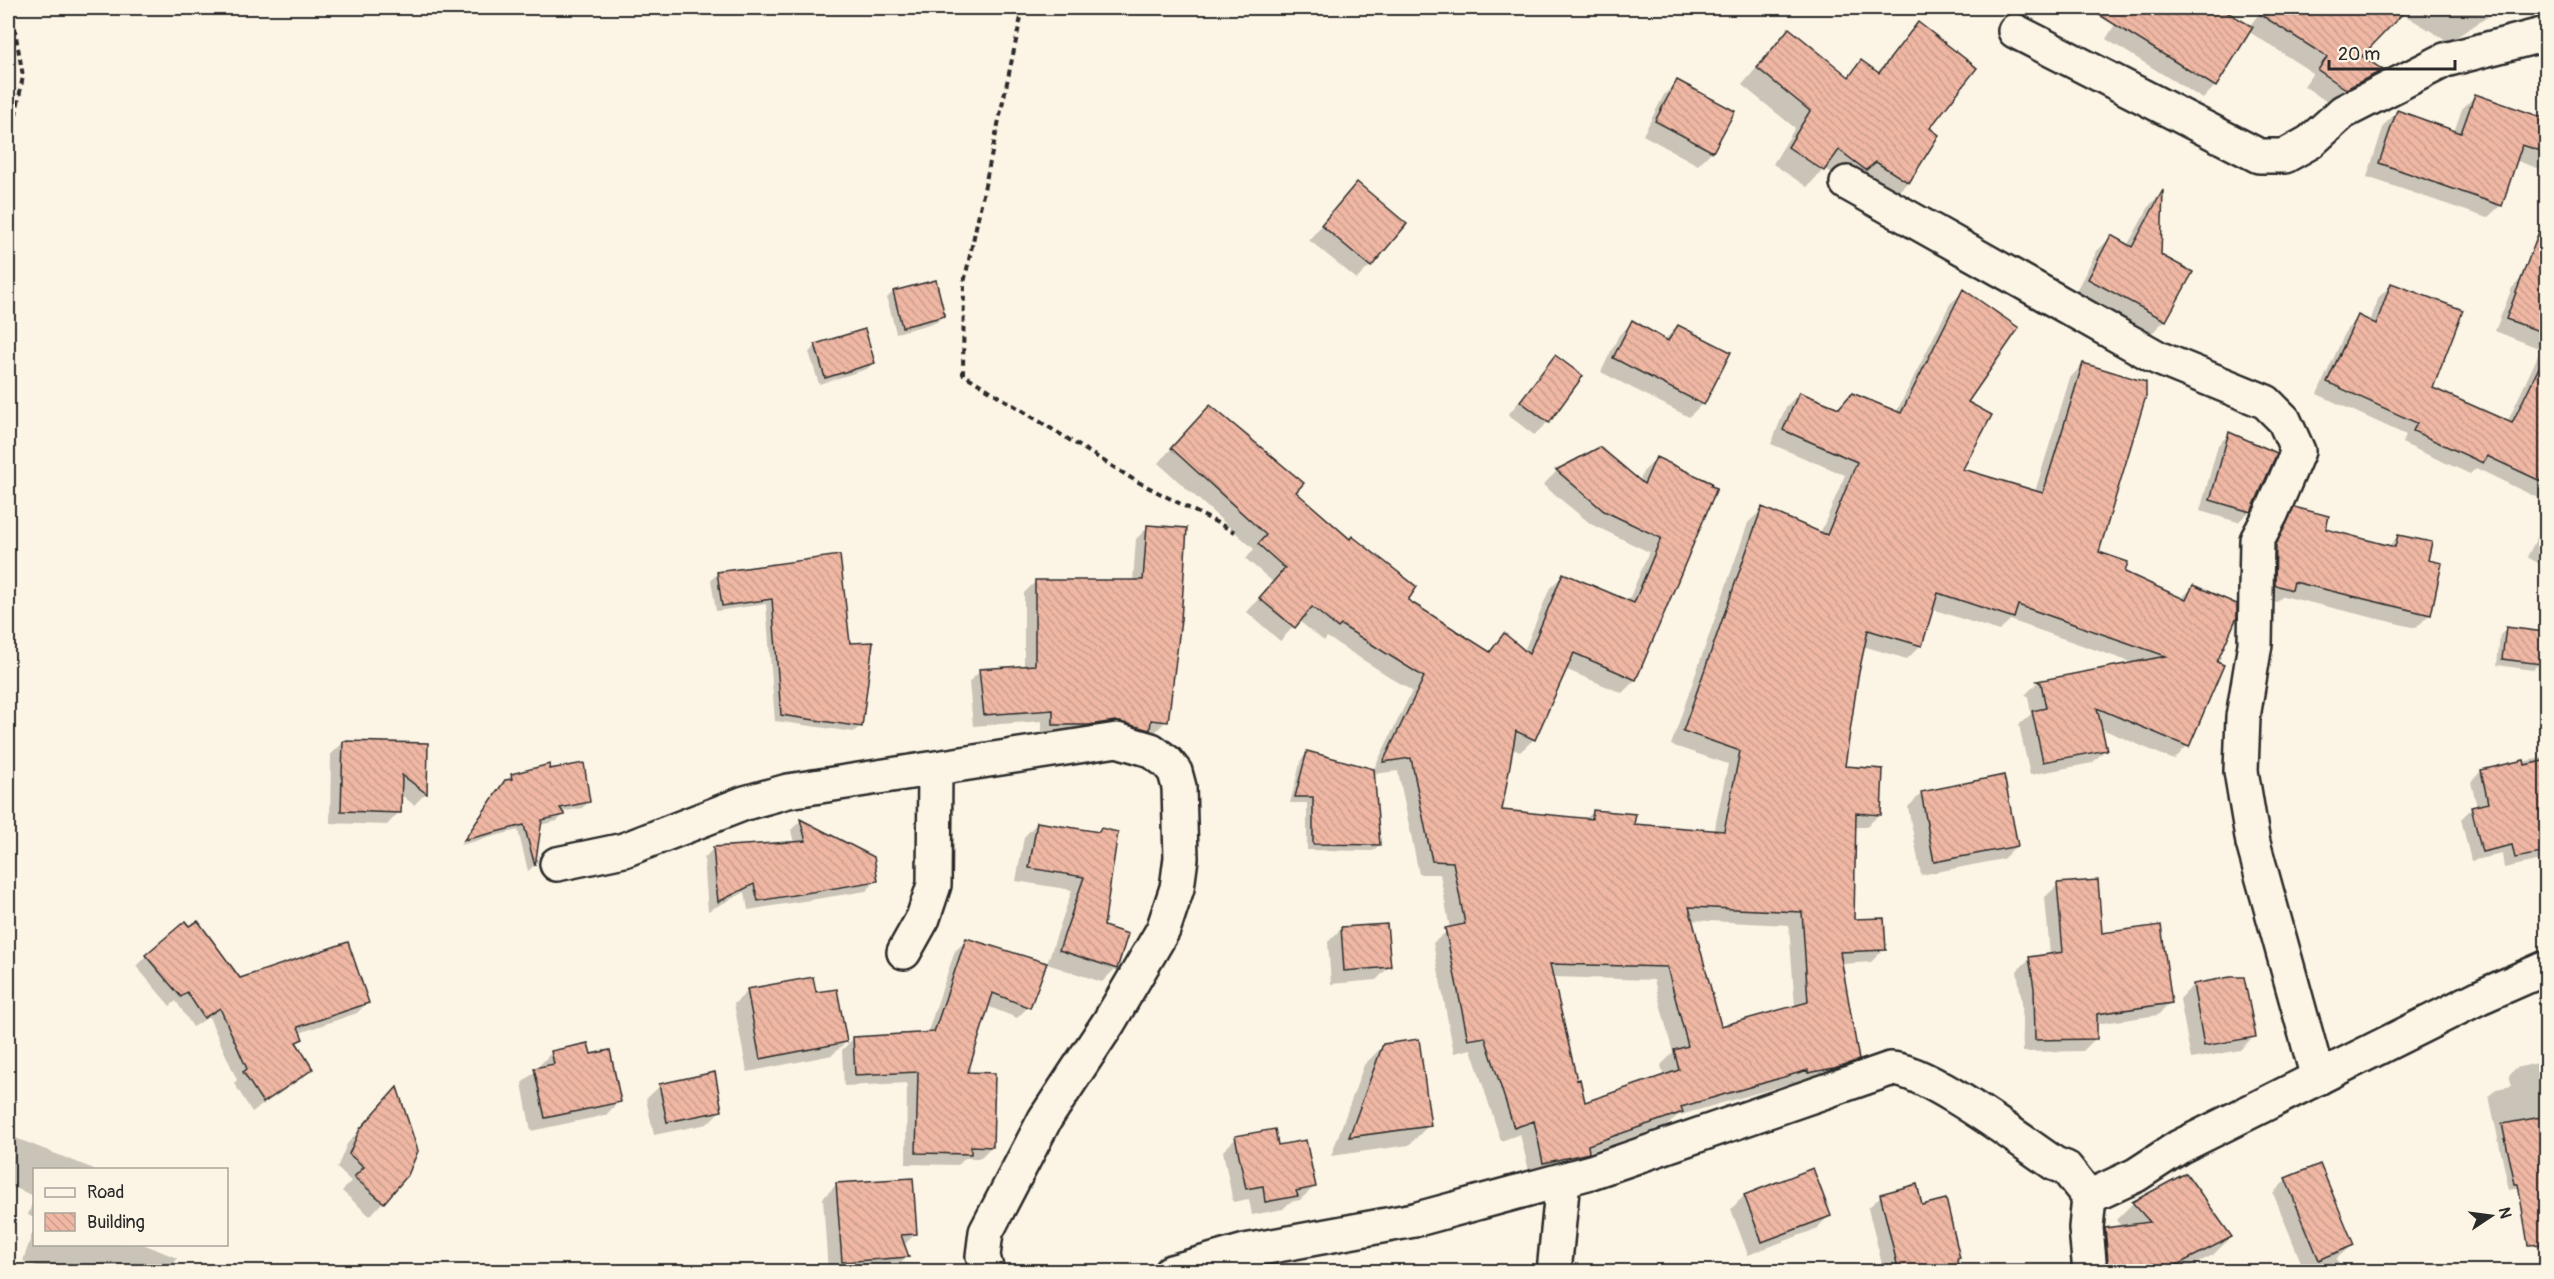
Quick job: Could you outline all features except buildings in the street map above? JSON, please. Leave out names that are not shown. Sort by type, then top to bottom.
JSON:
[{"type":"street","points":[[2015,32],[2259,156],[2285,156],[2310,142],[2343,112],[2445,60],[2547,34]]},
{"type":"street","points":[[1847,183],[2158,358],[2266,402],[2284,420],[2298,451],[2271,514],[2257,540],[2255,644],[2243,717],[2241,771],[2253,843],[2318,1078]]},
{"type":"street","points":[[557,864],[624,850],[745,803],[788,791],[1117,740],[1151,750],[1167,762],[1175,772],[1179,787],[1181,858],[1177,888],[1163,930],[1109,1022],[1045,1119],[986,1232],[983,1256],[987,1272]]},
{"type":"street","points":[[904,952],[923,918],[934,885],[935,769]]},
{"type":"street","points":[[2089,1197],[2136,1175],[2179,1147],[2480,997],[2547,968]]},
{"type":"street","points":[[1171,1272],[1245,1251],[1414,1220],[1563,1180],[1857,1079],[1890,1069],[1903,1069],[1956,1098],[2055,1164],[2066,1168],[2089,1197],[2086,1228],[2090,1272]]},
{"type":"street","points":[[1554,1272],[1563,1180]]},
{"type":"path","points":[[8,157],[23,76],[10,8]]},
{"type":"path","points":[[1023,8],[964,283],[963,374],[1136,481],[1235,532]]}]
